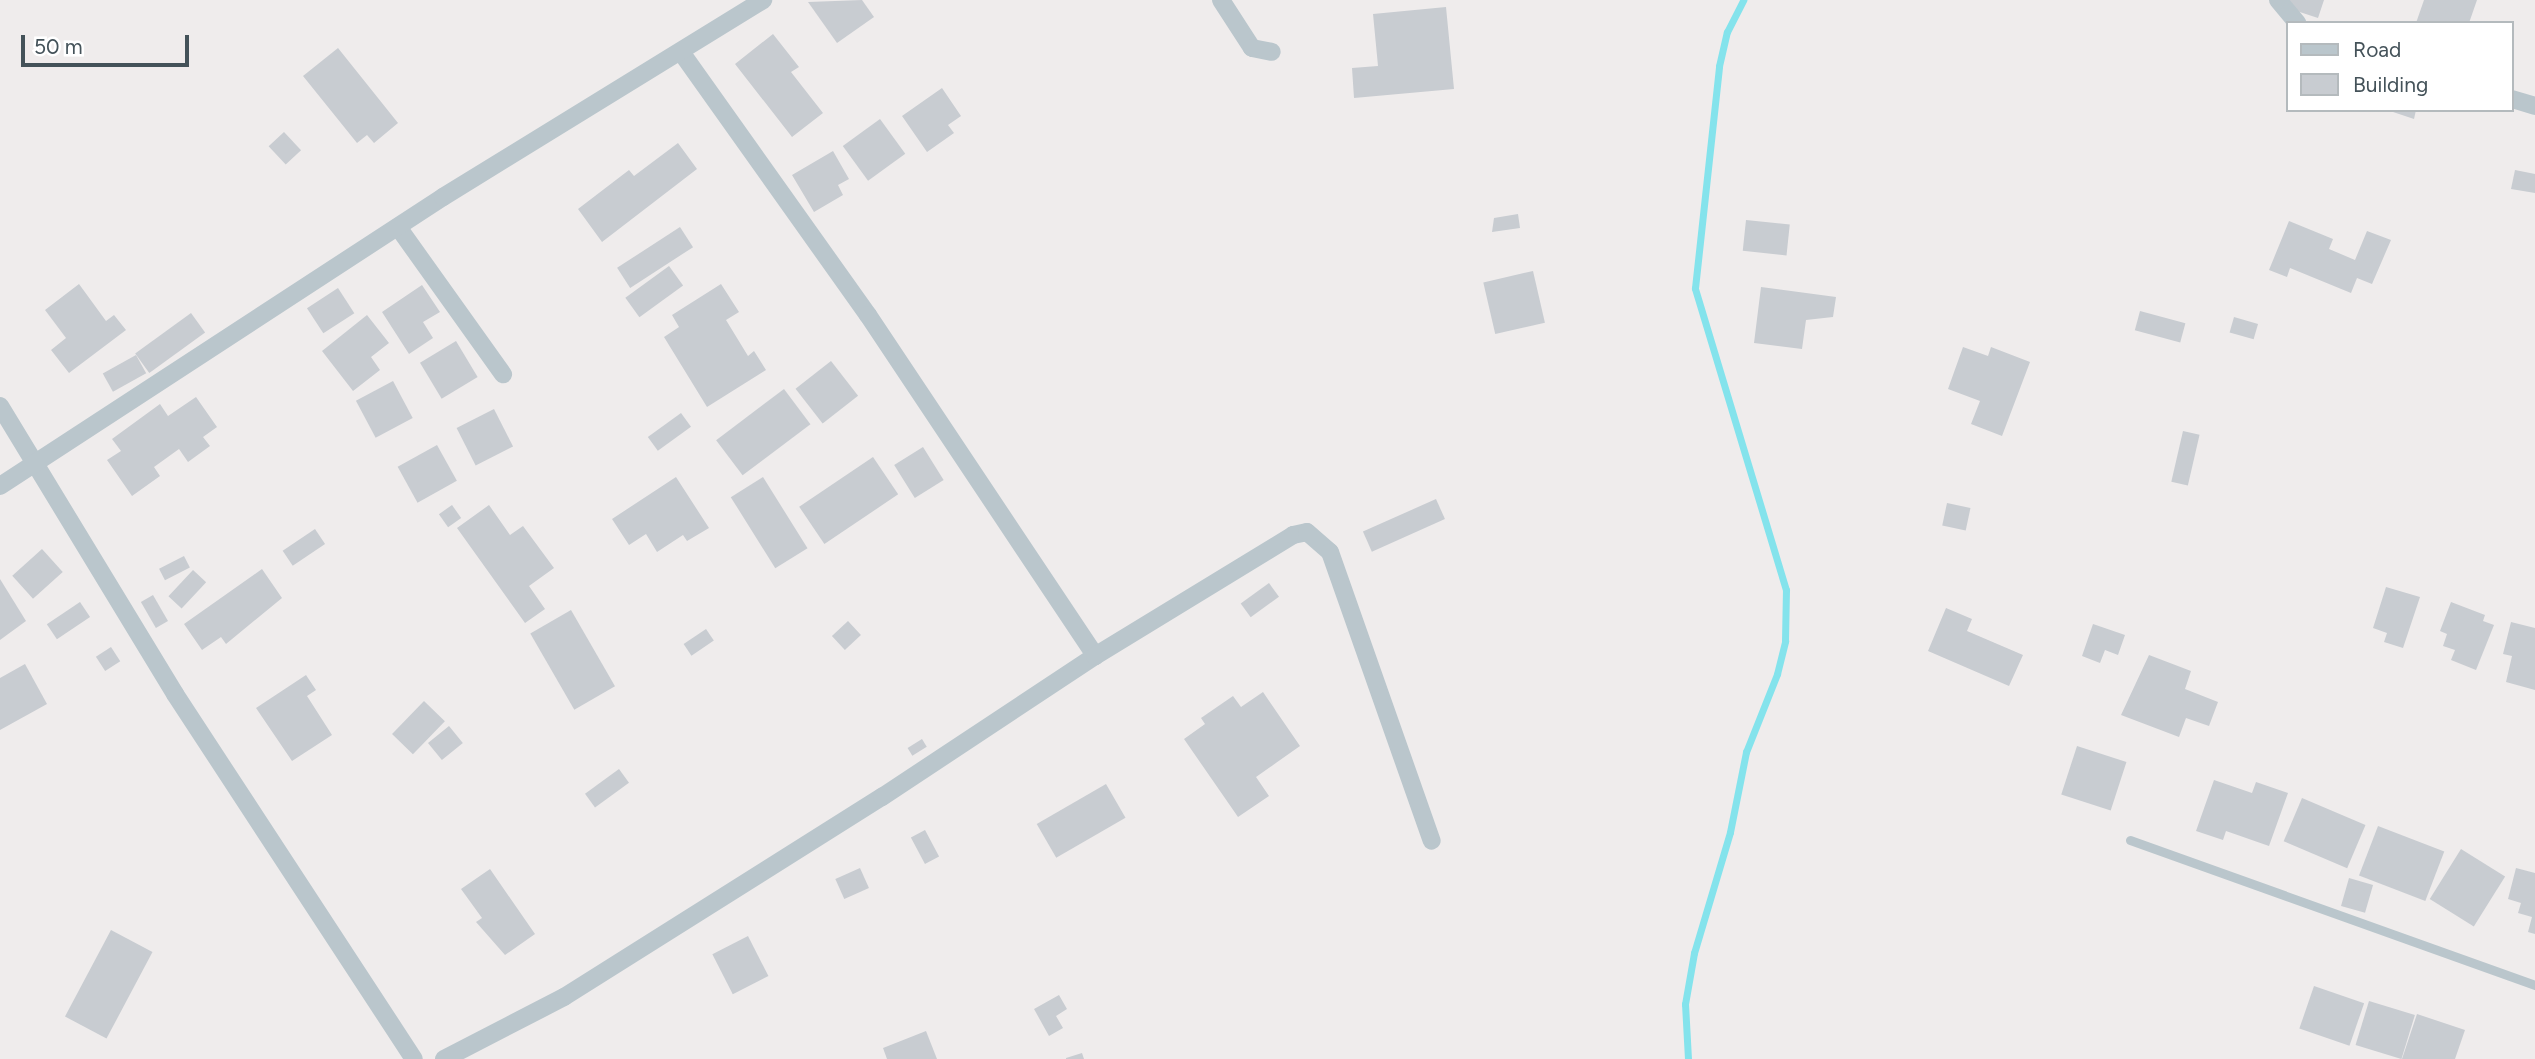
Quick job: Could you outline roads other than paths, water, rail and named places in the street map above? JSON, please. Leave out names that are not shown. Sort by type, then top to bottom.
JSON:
[{"type":"street","points":[[0,486],[38,464],[398,227],[763,0]]},
{"type":"street","points":[[1221,0],[1252,48],[1272,52]]},
{"type":"street","points":[[2278,0],[2295,21]]},
{"type":"street","points":[[681,52],[868,315],[1095,656]]},
{"type":"street","points":[[2514,100],[2535,106]]},
{"type":"street","points":[[398,227],[503,374]]},
{"type":"street","points":[[0,406],[38,464],[175,694],[414,1059]]},
{"type":"street","points":[[444,1059],[575,990],[882,797],[1095,656],[1293,535],[1307,532],[1330,552],[1432,841]]},
{"type":"lane","points":[[2130,840],[2535,985]]},
{"type":"waterway","points":[[1688,1059],[1685,1004],[1694,953],[1730,832],[1746,752],[1777,674],[1785,641],[1786,590],[1695,288],[1719,66],[1727,32],[1743,0]]}]
